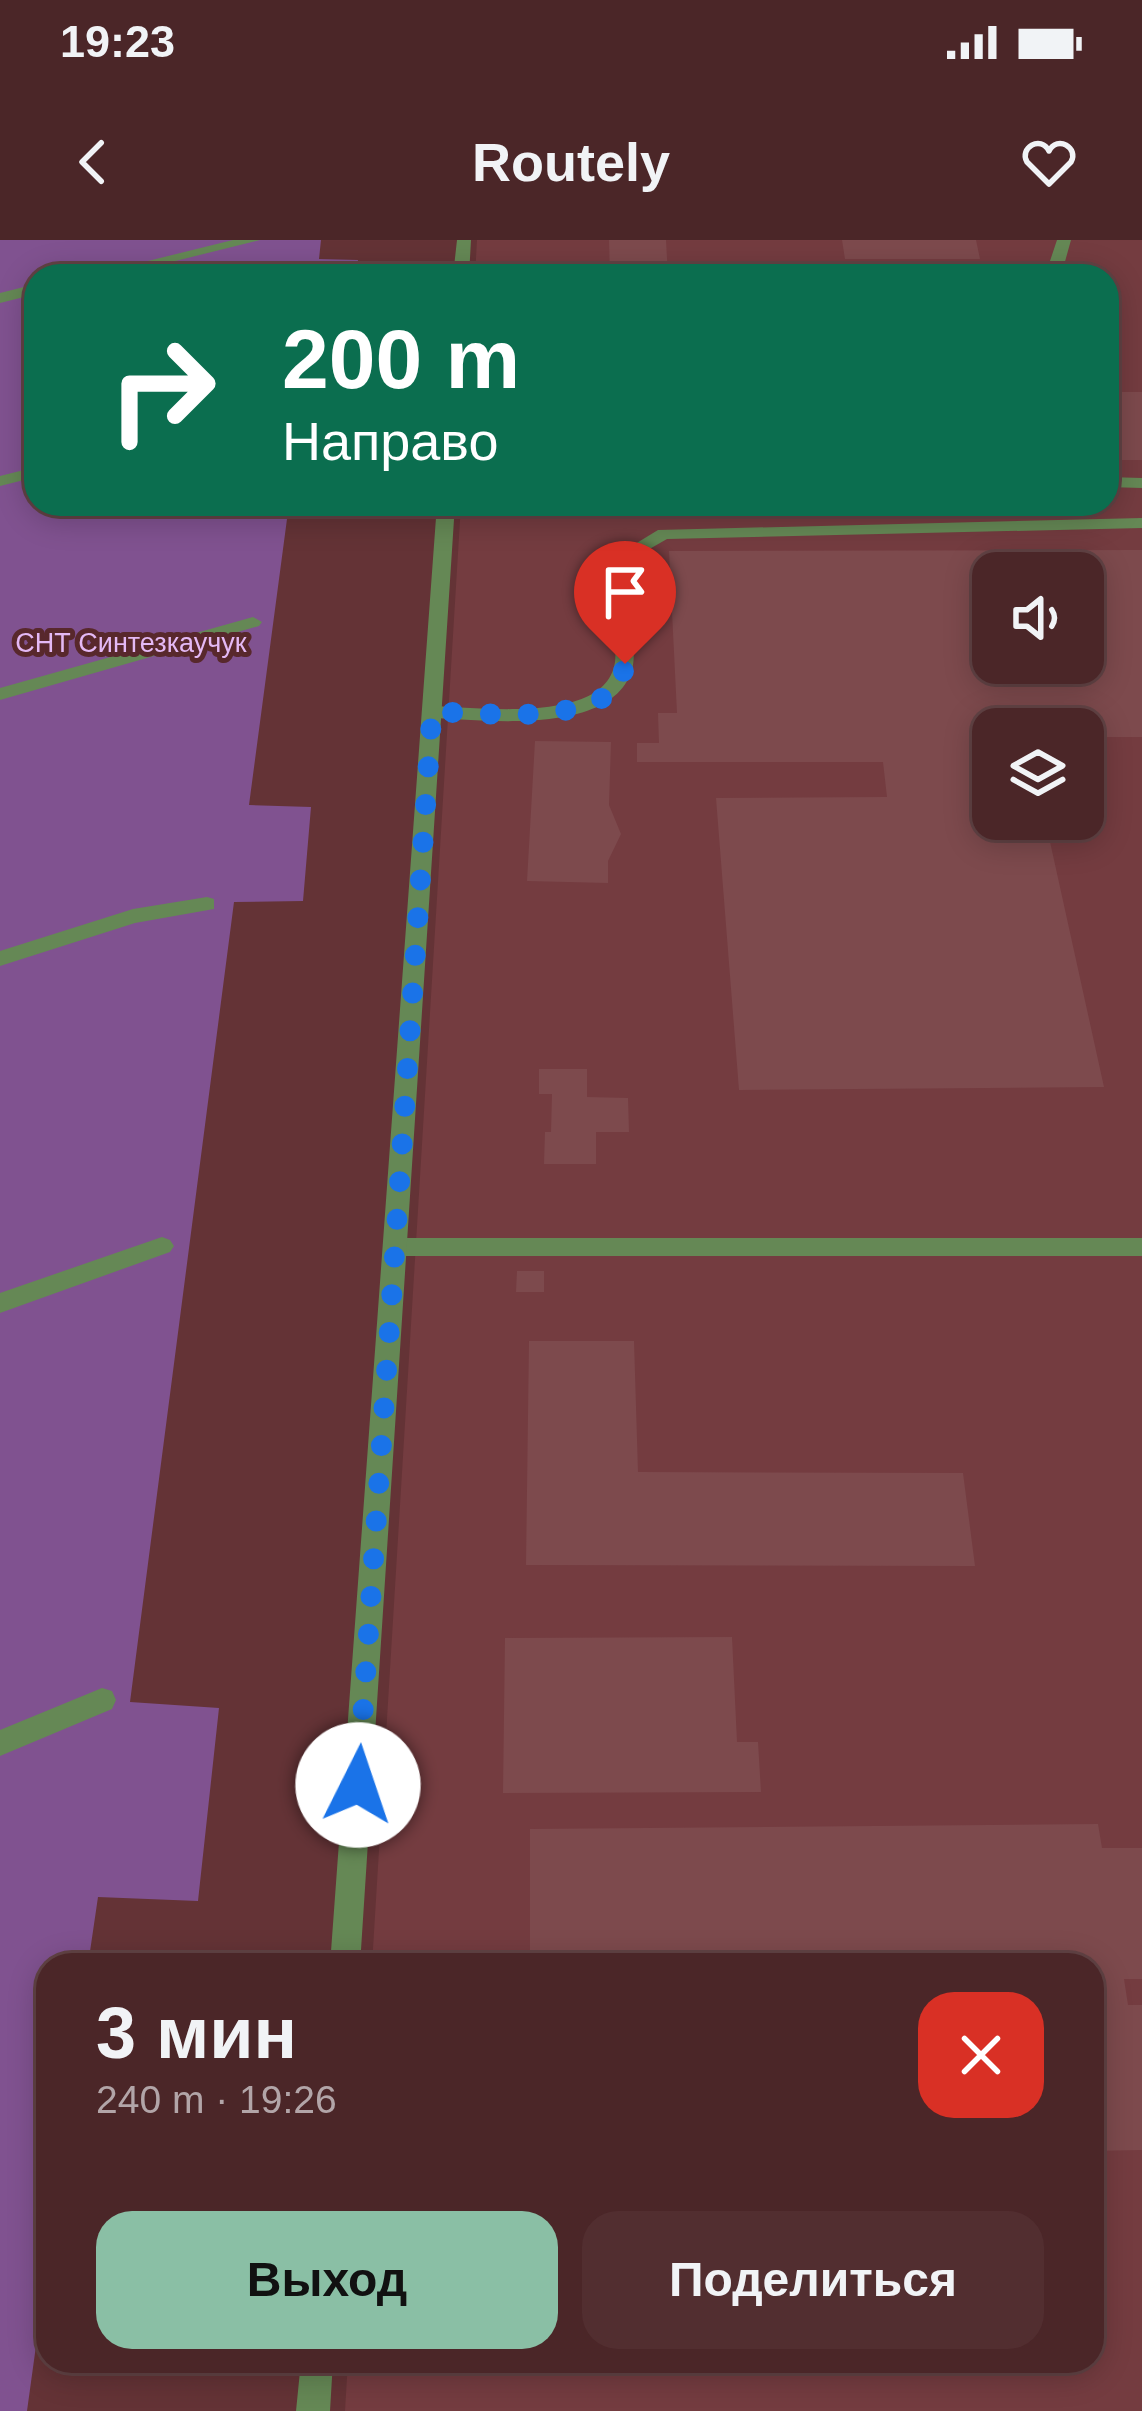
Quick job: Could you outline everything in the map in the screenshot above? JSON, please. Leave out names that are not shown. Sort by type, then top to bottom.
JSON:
[{"type":"street","points":[[148,264],[253,240]]},
{"type":"street","points":[[346,1953],[445,516]]},
{"type":"street","points":[[432,712],[573,710],[610,695],[620,687],[625,664],[620,601],[631,552],[664,534],[1142,524]]},
{"type":"street","points":[[0,694],[253,622]]},
{"type":"street","points":[[0,959],[133,916],[207,904]]},
{"type":"street","points":[[0,1303],[162,1246]]},
{"type":"street","points":[[397,1246],[1142,1247]]},
{"type":"street","points":[[0,1743],[102,1700]]},
{"type":"street","points":[[313,2411],[316,2373]]},
{"type":"shaded area","points":[[477,240],[1142,240],[1142,2411],[345,2411],[347,2373],[1104,2373],[1104,1953],[373,1953],[460,516],[1119,516],[1119,264],[476,264]]},
{"type":"green space","name":"СНТ Синтезкаучук","points":[[0,240],[321,240],[319,259],[358,260],[358,264],[24,264],[24,516],[287,516],[249,805],[311,807],[303,901],[234,902],[130,1702],[219,1708],[198,1901],[98,1897],[90,1953],[36,1953],[36,2346],[27,2411],[0,2411]]},
{"type":"building","points":[[609,240],[666,240],[667,264],[610,264]]},
{"type":"building","points":[[842,240],[976,240],[980,259],[845,259]]},
{"type":"building","points":[[1119,392],[1142,392],[1142,460],[1119,460]]},
{"type":"building","points":[[1142,550],[1142,737],[1104,737],[1104,708],[972,708],[972,840],[1050,840],[1104,1087],[739,1090],[716,798],[887,797],[883,762],[637,762],[637,743],[659,743],[658,713],[677,713],[669,551]]},
{"type":"building","points":[[535,741],[611,742],[609,805],[621,834],[608,861],[608,883],[527,881]]},
{"type":"building","points":[[539,1069],[587,1069],[587,1097],[628,1098],[629,1132],[596,1132],[596,1164],[544,1164],[552,1094],[539,1094]]},
{"type":"building","points":[[517,1271],[544,1271],[544,1292],[516,1292]]},
{"type":"building","points":[[529,1341],[634,1341],[638,1472],[963,1473],[975,1566],[526,1565]]},
{"type":"building","points":[[732,1637],[737,1742],[758,1742],[761,1792],[503,1793],[505,1638]]},
{"type":"building","points":[[1098,1824],[1102,1848],[1142,1848],[1142,1979],[1124,1979],[1128,2005],[1142,2005],[1142,2150],[1104,2151],[1104,1953],[530,1953],[530,1829]]},
{"type":"route","points":[[358,1785],[432,712],[573,710],[600,702],[620,687],[625,664]]}]
